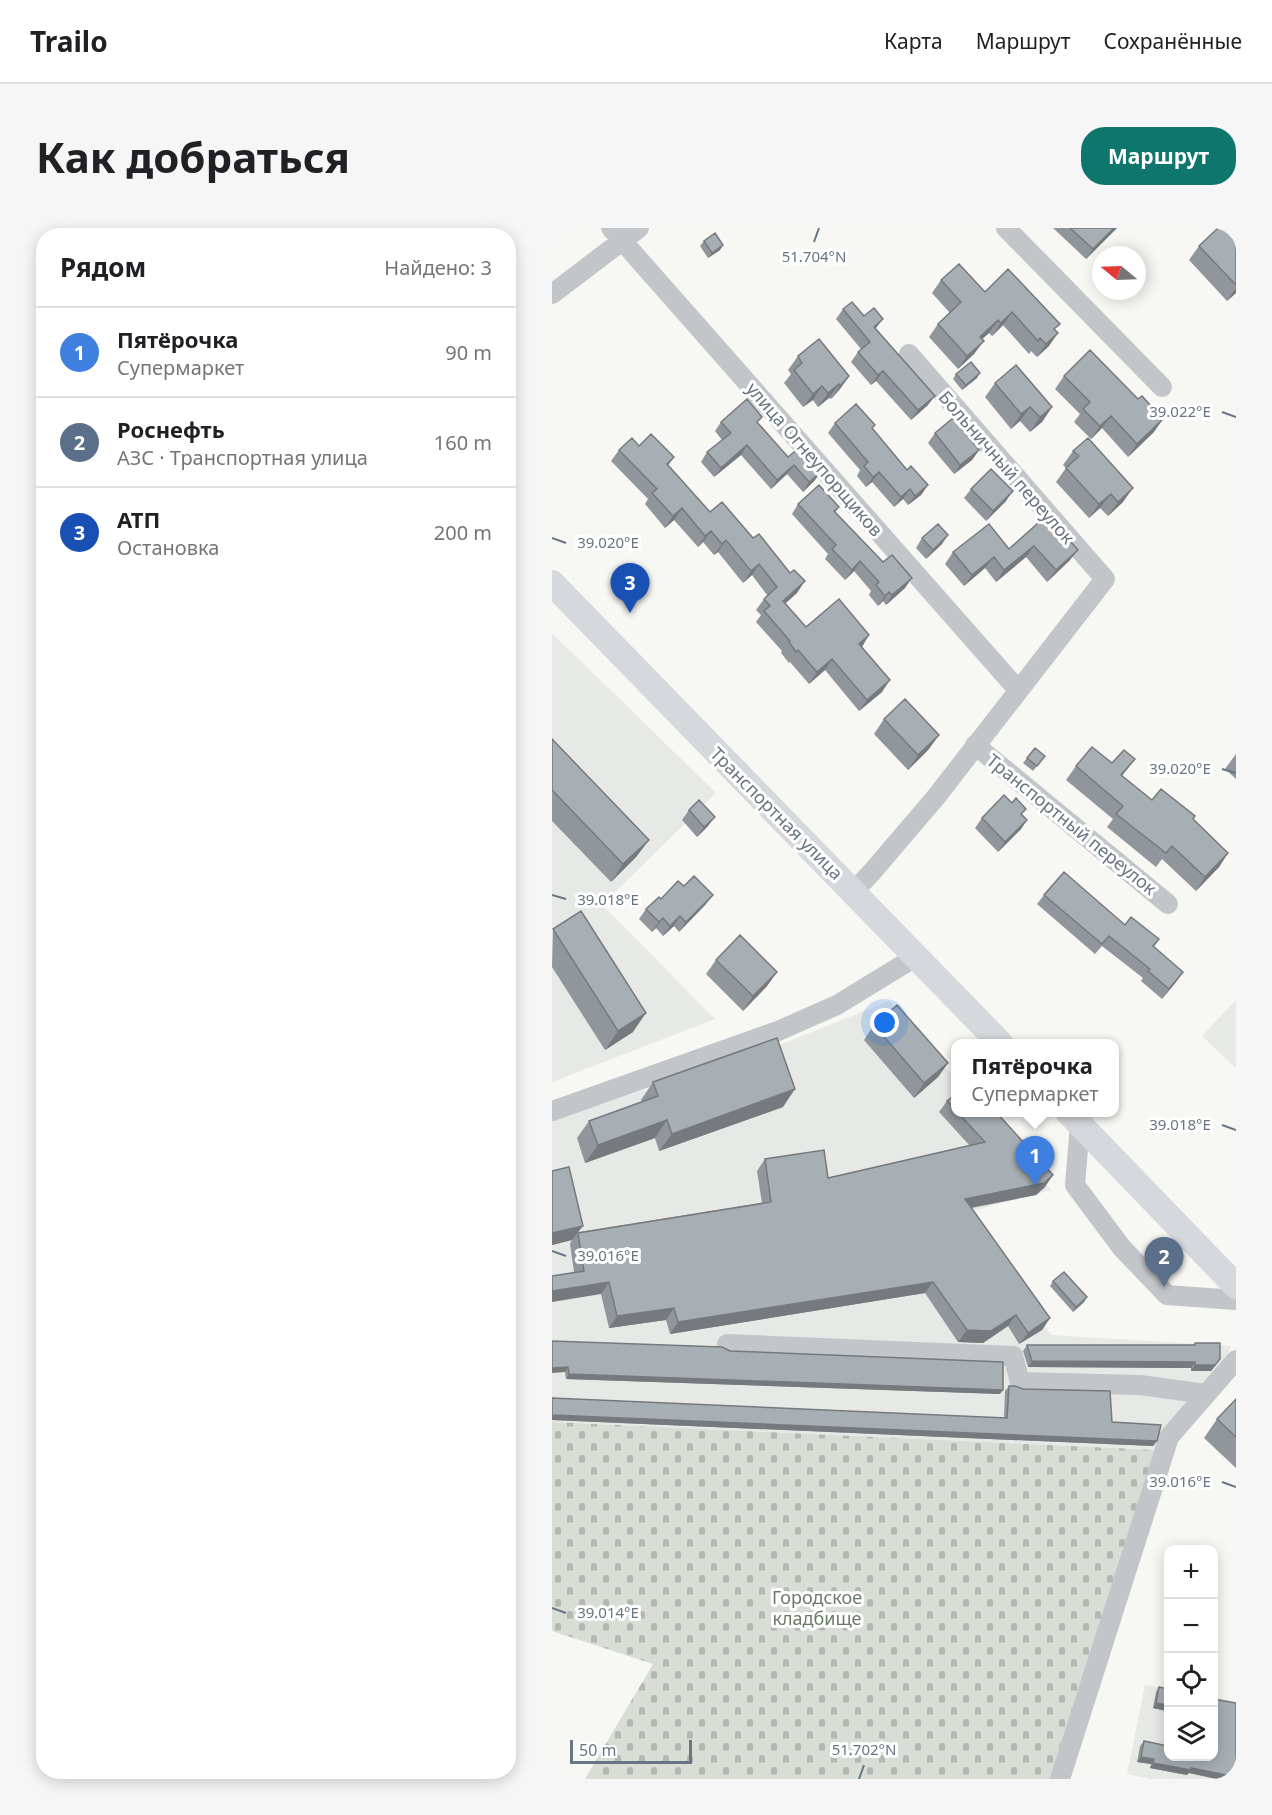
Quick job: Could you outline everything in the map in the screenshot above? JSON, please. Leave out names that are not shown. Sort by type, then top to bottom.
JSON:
[{"type":"main road","name":"Транспортная улица","points":[[552,583],[996,1039]]},
{"type":"main road","points":[[1074,1119],[1236,1286]]},
{"type":"street","points":[[552,294],[617,235],[639,228]]},
{"type":"street","points":[[1006,228],[1162,387]]},
{"type":"street","name":"улица Огнеупорщиков","points":[[617,235],[1018,690]]},
{"type":"street","name":"Больничный переулок","points":[[909,354],[1105,579],[1018,690]]},
{"type":"street","points":[[854,891],[936,797],[1018,690]]},
{"type":"street","name":"Транспортный переулок","points":[[975,746],[1168,904]]},
{"type":"street","points":[[552,1111],[778,1031],[837,1005],[917,957]]},
{"type":"street","points":[[1074,1119],[1075,1185],[1122,1248],[1167,1295],[1236,1300]]},
{"type":"street","points":[[727,1344],[1013,1356],[1020,1382],[1140,1385],[1206,1394]]},
{"type":"street","points":[[1060,1779],[1169,1437],[1206,1394],[1233,1370]]},
{"type":"shaded area","points":[[552,633],[716,793],[602,905],[715,1019],[552,1082]]},
{"type":"shaded area","points":[[1236,1000],[1236,1068],[1202,1036]]},
{"type":"shaded area","points":[[889,1001],[951,1074],[951,1117],[988,1117],[1051,1190],[965,1213],[1051,1335],[1231,1346],[1223,1368],[1157,1450],[552,1422],[552,1120],[762,1052]]},
{"type":"shaded area","points":[[1145,1685],[1164,1688],[1164,1761],[1218,1761],[1218,1699],[1236,1703],[1236,1779],[1151,1779],[1127,1774]]},
{"type":"green space","name":"Городское кладбище","points":[[552,1422],[1157,1450],[1050,1779],[585,1779],[653,1664],[552,1631]]},
{"type":"building","points":[[1070,228],[1114,228],[1096,246],[1092,246],[1092,248]]},
{"type":"building","points":[[1218,228],[1228,228],[1236,237],[1236,285],[1199,246]]},
{"type":"building","points":[[715,233],[723,245],[712,253],[704,241]]},
{"type":"building","points":[[959,264],[985,292],[1008,269],[1060,324],[1054,329],[1058,333],[1046,344],[1040,338],[1038,341],[1012,312],[1001,323],[998,320],[980,337],[984,341],[967,356],[938,324],[961,302],[941,280]]},
{"type":"building","points":[[852,302],[864,316],[874,308],[883,319],[874,327],[935,396],[918,410],[883,371],[878,375],[858,352],[870,342],[843,309]]},
{"type":"building","points":[[819,339],[849,376],[840,386],[839,384],[828,393],[822,386],[813,394],[794,370],[802,363],[798,356]]},
{"type":"building","points":[[1090,350],[1138,399],[1142,396],[1163,419],[1137,444],[1111,416],[1100,426],[1083,409],[1090,402],[1064,376]]},
{"type":"building","points":[[971,362],[980,373],[966,385],[956,374]]},
{"type":"building","points":[[1016,365],[1052,407],[1040,417],[1030,407],[1021,414],[995,383]]},
{"type":"building","points":[[747,399],[762,417],[757,422],[788,457],[799,448],[822,471],[809,482],[794,465],[777,480],[747,445],[721,468],[707,452],[731,433],[721,422]]},
{"type":"building","points":[[856,404],[875,425],[872,428],[907,470],[911,466],[928,485],[915,496],[910,489],[901,497],[879,472],[873,477],[864,466],[868,462],[835,423]]},
{"type":"building","points":[[953,418],[979,450],[960,465],[935,433]]},
{"type":"building","points":[[651,434],[674,457],[667,464],[710,512],[722,502],[753,538],[759,534],[790,573],[794,570],[805,581],[783,601],[806,627],[839,599],[869,635],[859,644],[890,680],[867,700],[832,659],[817,672],[798,650],[796,652],[790,641],[764,611],[770,606],[764,599],[777,587],[759,564],[751,571],[726,540],[722,544],[711,531],[705,536],[682,508],[673,516],[652,493],[657,489],[619,450],[632,438],[639,446]]},
{"type":"building","points":[[1088,438],[1133,488],[1118,502],[1111,494],[1099,504],[1066,468],[1079,456],[1073,451]]},
{"type":"building","points":[[991,469],[1013,491],[993,511],[971,489]]},
{"type":"building","points":[[819,485],[839,507],[834,511],[883,562],[892,555],[912,578],[892,595],[889,592],[885,596],[876,585],[879,582],[860,561],[852,570],[832,549],[836,545],[798,504]]},
{"type":"building","points":[[1047,515],[1078,550],[1056,570],[1034,546],[1004,570],[994,557],[972,575],[953,552],[989,524],[1009,549]]},
{"type":"building","points":[[938,524],[948,535],[933,550],[922,538]]},
{"type":"building","points":[[905,699],[939,735],[918,755],[884,719]]},
{"type":"building","points":[[552,739],[649,840],[623,864],[552,790]]},
{"type":"building","points":[[1092,747],[1112,763],[1124,750],[1135,759],[1121,775],[1152,800],[1161,789],[1195,816],[1193,819],[1228,853],[1205,877],[1172,846],[1166,853],[1116,814],[1123,806],[1076,766]]},
{"type":"building","points":[[1035,748],[1045,756],[1037,766],[1027,758]]},
{"type":"building","points":[[1004,795],[1012,803],[1016,798],[1026,809],[1021,814],[1027,820],[1005,842],[982,818]]},
{"type":"building","points":[[699,800],[715,817],[704,827],[689,810]]},
{"type":"building","points":[[1064,872],[1125,925],[1131,917],[1159,939],[1153,946],[1183,972],[1169,989],[1148,971],[1150,969],[1109,936],[1102,944],[1044,895]]},
{"type":"building","points":[[694,876],[713,895],[686,922],[680,916],[670,926],[663,918],[659,922],[646,909],[659,897],[661,899],[678,881],[684,886]]},
{"type":"building","points":[[581,911],[646,1013],[618,1031],[553,929]]},
{"type":"building","points":[[740,935],[777,972],[753,996],[716,960]]},
{"type":"building","points":[[897,1005],[948,1063],[924,1083],[874,1025]]},
{"type":"building","points":[[777,1038],[795,1089],[672,1134],[667,1120],[598,1145],[589,1121],[658,1096],[653,1082]]},
{"type":"building","points":[[962,1117],[1001,1117],[1053,1175],[1044,1183],[965,1199],[1050,1318],[1028,1333],[1016,1315],[991,1331],[967,1330],[933,1282],[678,1322],[674,1308],[617,1316],[609,1282],[552,1291],[552,1276],[584,1271],[578,1233],[771,1202],[765,1159],[824,1150],[828,1178],[985,1142]]},
{"type":"building","points":[[569,1167],[583,1226],[552,1233],[552,1171]]},
{"type":"building","points":[[1064,1272],[1087,1297],[1076,1307],[1053,1281]]},
{"type":"building","points":[[552,1341],[722,1347],[730,1351],[1003,1362],[1003,1390],[569,1374],[568,1367],[552,1368]]},
{"type":"building","points":[[1195,1343],[1220,1343],[1220,1359],[1215,1365],[1195,1365],[1195,1362],[1032,1361],[1027,1345],[1195,1345]]},
{"type":"building","points":[[1009,1386],[1023,1389],[1110,1391],[1112,1422],[1161,1425],[1157,1441],[552,1415],[552,1398],[1007,1418]]},
{"type":"building","points":[[1236,1399],[1236,1437],[1217,1419]]},
{"type":"building","points":[[1159,1687],[1164,1688],[1164,1704],[1156,1703]]},
{"type":"building","points":[[1218,1700],[1236,1703],[1236,1777],[1153,1763],[1154,1759],[1141,1757],[1144,1741],[1164,1745],[1164,1761],[1218,1761]]},
{"type":"place","name":"АТП","points":[[630,613]]},
{"type":"place","name":"Пятёрочка","points":[[1035,1186]]},
{"type":"place","name":"Роснефть","points":[[1164,1287]]}]
